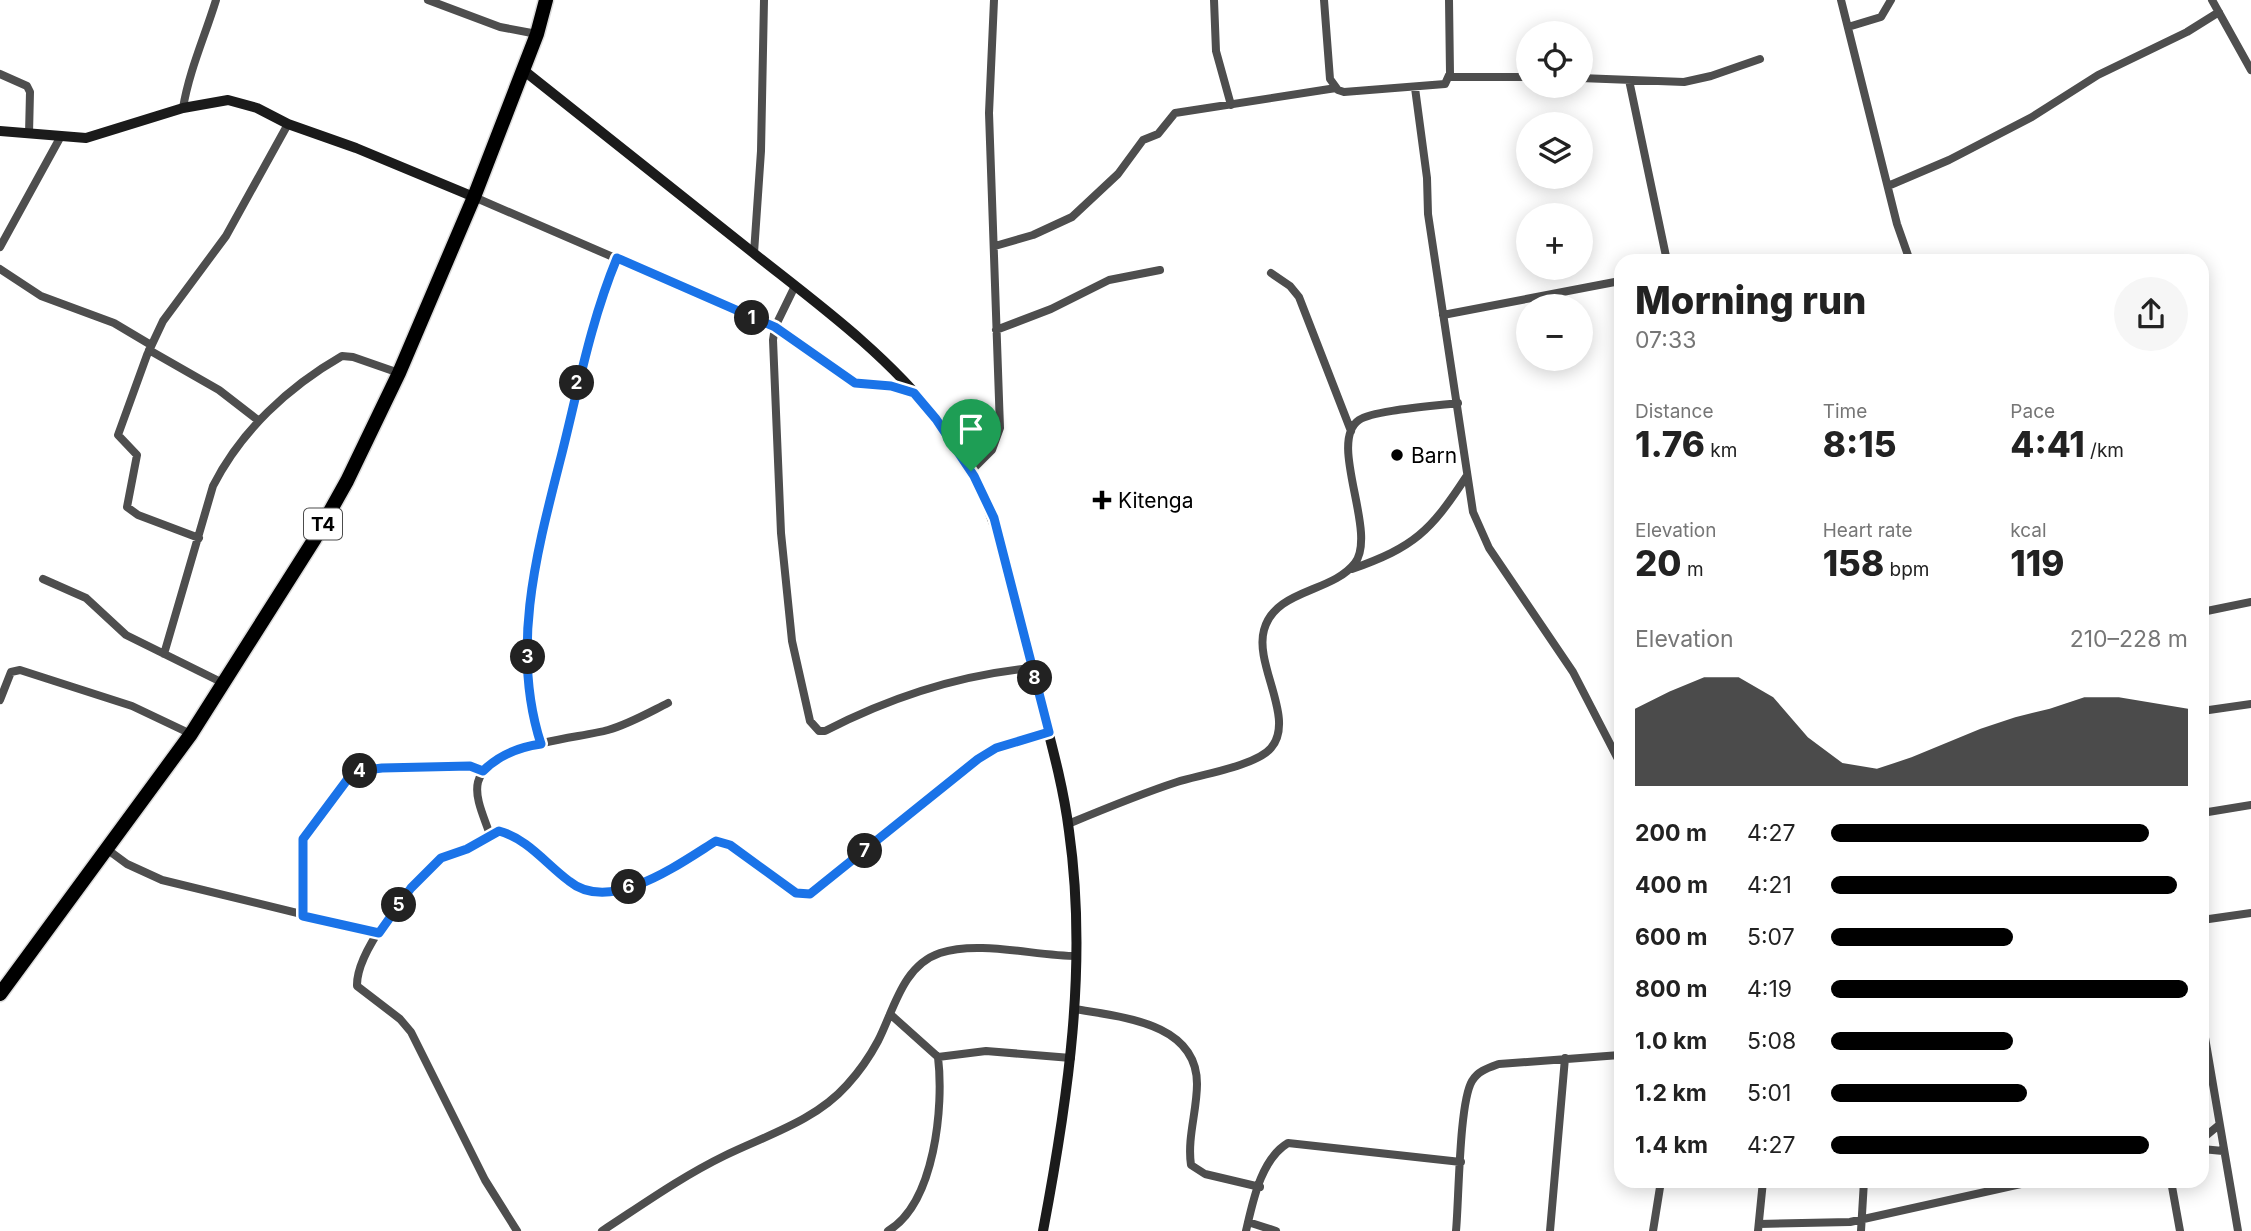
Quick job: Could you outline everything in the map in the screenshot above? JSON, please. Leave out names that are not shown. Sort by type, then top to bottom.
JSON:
[{"type":"highway","name":"T4","points":[[0,994],[191,734],[314,540],[347,481],[399,373],[474,197],[537,34],[546,0]]},
{"type":"main road","points":[[522,69],[795,286],[914,393],[936,419],[971,471],[994,518],[1013,580],[1049,732],[1068,824],[1076,896],[1077,956],[1071,1058],[1061,1137],[1043,1231]]},
{"type":"main road","points":[[0,131],[86,138],[183,108],[228,100],[257,108],[288,124],[356,148],[474,197]]},
{"type":"street","points":[[183,108],[187,83],[203,46],[216,0]]},
{"type":"street","points":[[428,0],[500,27],[537,34]]},
{"type":"street","points":[[754,253],[761,151],[764,0]]},
{"type":"street","points":[[971,471],[992,450],[999,436],[989,113],[994,0]]},
{"type":"street","points":[[1214,0],[1216,51],[1231,105]]},
{"type":"street","points":[[1324,0],[1331,79],[1336,88]]},
{"type":"street","points":[[1449,78],[1452,33],[1450,0]]},
{"type":"street","points":[[1842,0],[1896,224],[1907,254]]},
{"type":"street","points":[[1848,27],[1877,20],[1886,11],[1891,0]]},
{"type":"street","points":[[2211,0],[2251,69]]},
{"type":"street","points":[[1888,186],[1949,160],[2032,117],[2098,75],[2187,32],[2219,12]]},
{"type":"street","points":[[1593,79],[1684,82],[1760,59]]},
{"type":"street","points":[[0,74],[27,86],[30,92],[29,134]]},
{"type":"street","points":[[995,246],[1043,231],[1072,217],[1118,174],[1143,140],[1158,134],[1175,113],[1336,88],[1345,92],[1416,88],[1440,86],[1449,78],[1516,77]]},
{"type":"street","points":[[1629,80],[1666,254]]},
{"type":"street","points":[[1416,88],[1427,178],[1428,214],[1474,512],[1489,548],[1573,672],[1614,751]]},
{"type":"street","points":[[199,538],[138,515],[127,507],[137,455],[118,435],[150,348],[163,321],[226,236],[288,124]]},
{"type":"street","points":[[0,247],[61,136]]},
{"type":"street","points":[[474,197],[775,327],[855,383],[891,386],[914,393]]},
{"type":"street","points":[[541,744],[528,691],[528,611],[570,410],[596,310],[617,258]]},
{"type":"street","points":[[0,269],[41,296],[114,323],[219,390],[259,421]]},
{"type":"street","points":[[996,330],[1051,309],[1109,280],[1160,270]]},
{"type":"street","points":[[1271,273],[1290,286],[1304,307],[1330,383],[1351,431],[1350,461],[1361,546],[1359,556],[1346,571]]},
{"type":"street","points":[[1443,315],[1614,282]]},
{"type":"street","points":[[795,286],[775,327],[781,533],[792,641],[803,699],[815,727],[825,731],[875,706],[946,681],[1032,668]]},
{"type":"street","points":[[164,654],[213,486],[225,462],[259,421],[283,397],[342,356],[353,356],[399,373]]},
{"type":"street","points":[[1351,431],[1358,421],[1372,416],[1458,403]]},
{"type":"street","points":[[1068,824],[1175,783],[1256,758],[1271,749],[1279,724],[1264,657],[1262,633],[1267,622],[1293,597],[1346,571],[1386,557],[1424,534],[1442,515],[1467,477]]},
{"type":"street","points":[[43,579],[86,598],[125,635],[223,683]]},
{"type":"street","points":[[2209,611],[2251,602]]},
{"type":"street","points":[[0,700],[12,672],[20,670],[132,706],[191,734]]},
{"type":"street","points":[[490,835],[478,797],[478,783],[483,771],[493,761],[509,753],[541,744],[609,730],[668,703]]},
{"type":"street","points":[[2209,710],[2251,704]]},
{"type":"street","points":[[517,1231],[485,1180],[411,1032],[400,1019],[357,986],[356,972],[379,933],[411,888],[441,858],[467,849],[499,831],[512,834],[569,882],[587,893],[608,893],[640,884],[716,841],[730,845],[796,893],[810,894],[978,759],[996,748],[1049,732]]},
{"type":"street","points":[[303,916],[303,839],[347,780],[359,771],[382,768],[470,766],[483,771]]},
{"type":"street","points":[[2209,812],[2251,805]]},
{"type":"street","points":[[108,850],[127,864],[162,880],[379,933]]},
{"type":"street","points":[[2209,919],[2251,913]]},
{"type":"street","points":[[602,1231],[723,1156],[782,1130],[827,1105],[848,1084],[877,1044],[908,976],[920,963],[939,953],[969,948],[1042,956],[1077,956]]},
{"type":"street","points":[[1075,1009],[1146,1024],[1171,1034],[1185,1047],[1194,1060],[1197,1082],[1189,1153],[1191,1165],[1205,1174],[1260,1187]]},
{"type":"street","points":[[888,1231],[914,1207],[926,1176],[940,1080],[938,1057],[890,1014]]},
{"type":"street","points":[[938,1057],[986,1051],[1071,1058]]},
{"type":"street","points":[[1456,1231],[1468,1090],[1473,1079],[1482,1070],[1499,1064],[1614,1055]]},
{"type":"street","points":[[1550,1231],[1565,1058]]},
{"type":"street","points":[[2209,1071],[2238,1231]]},
{"type":"street","points":[[2209,1133],[2219,1125]]},
{"type":"street","points":[[1246,1231],[1267,1162],[1277,1149],[1288,1143],[1461,1162]]},
{"type":"street","points":[[2209,1150],[2223,1151]]},
{"type":"street","points":[[1653,1231],[1660,1188]]},
{"type":"street","points":[[1762,1188],[1758,1227],[1862,1220],[2004,1188]]},
{"type":"street","points":[[1861,1231],[1864,1188]]},
{"type":"street","points":[[2172,1188],[2180,1231]]},
{"type":"street","points":[[1248,1222],[1276,1231]]},
{"type":"place","name":"Barn","points":[[1397,455]]},
{"type":"place","name":"Kitenga","points":[[1102,500]]},
{"type":"route","points":[[617,258],[775,327],[841,376],[855,383],[891,386],[914,393],[936,419],[971,471],[994,518],[1013,580],[1049,732],[996,748],[978,759],[836,876],[810,894],[796,893],[730,845],[716,841],[640,884],[608,893],[587,893],[569,882],[512,834],[499,831],[467,849],[451,852],[430,867],[411,888],[379,933],[303,916],[303,839],[347,780],[359,771],[470,766],[483,771],[493,761],[509,753],[541,744],[528,691],[528,611],[570,410],[596,310],[617,258]]}]
